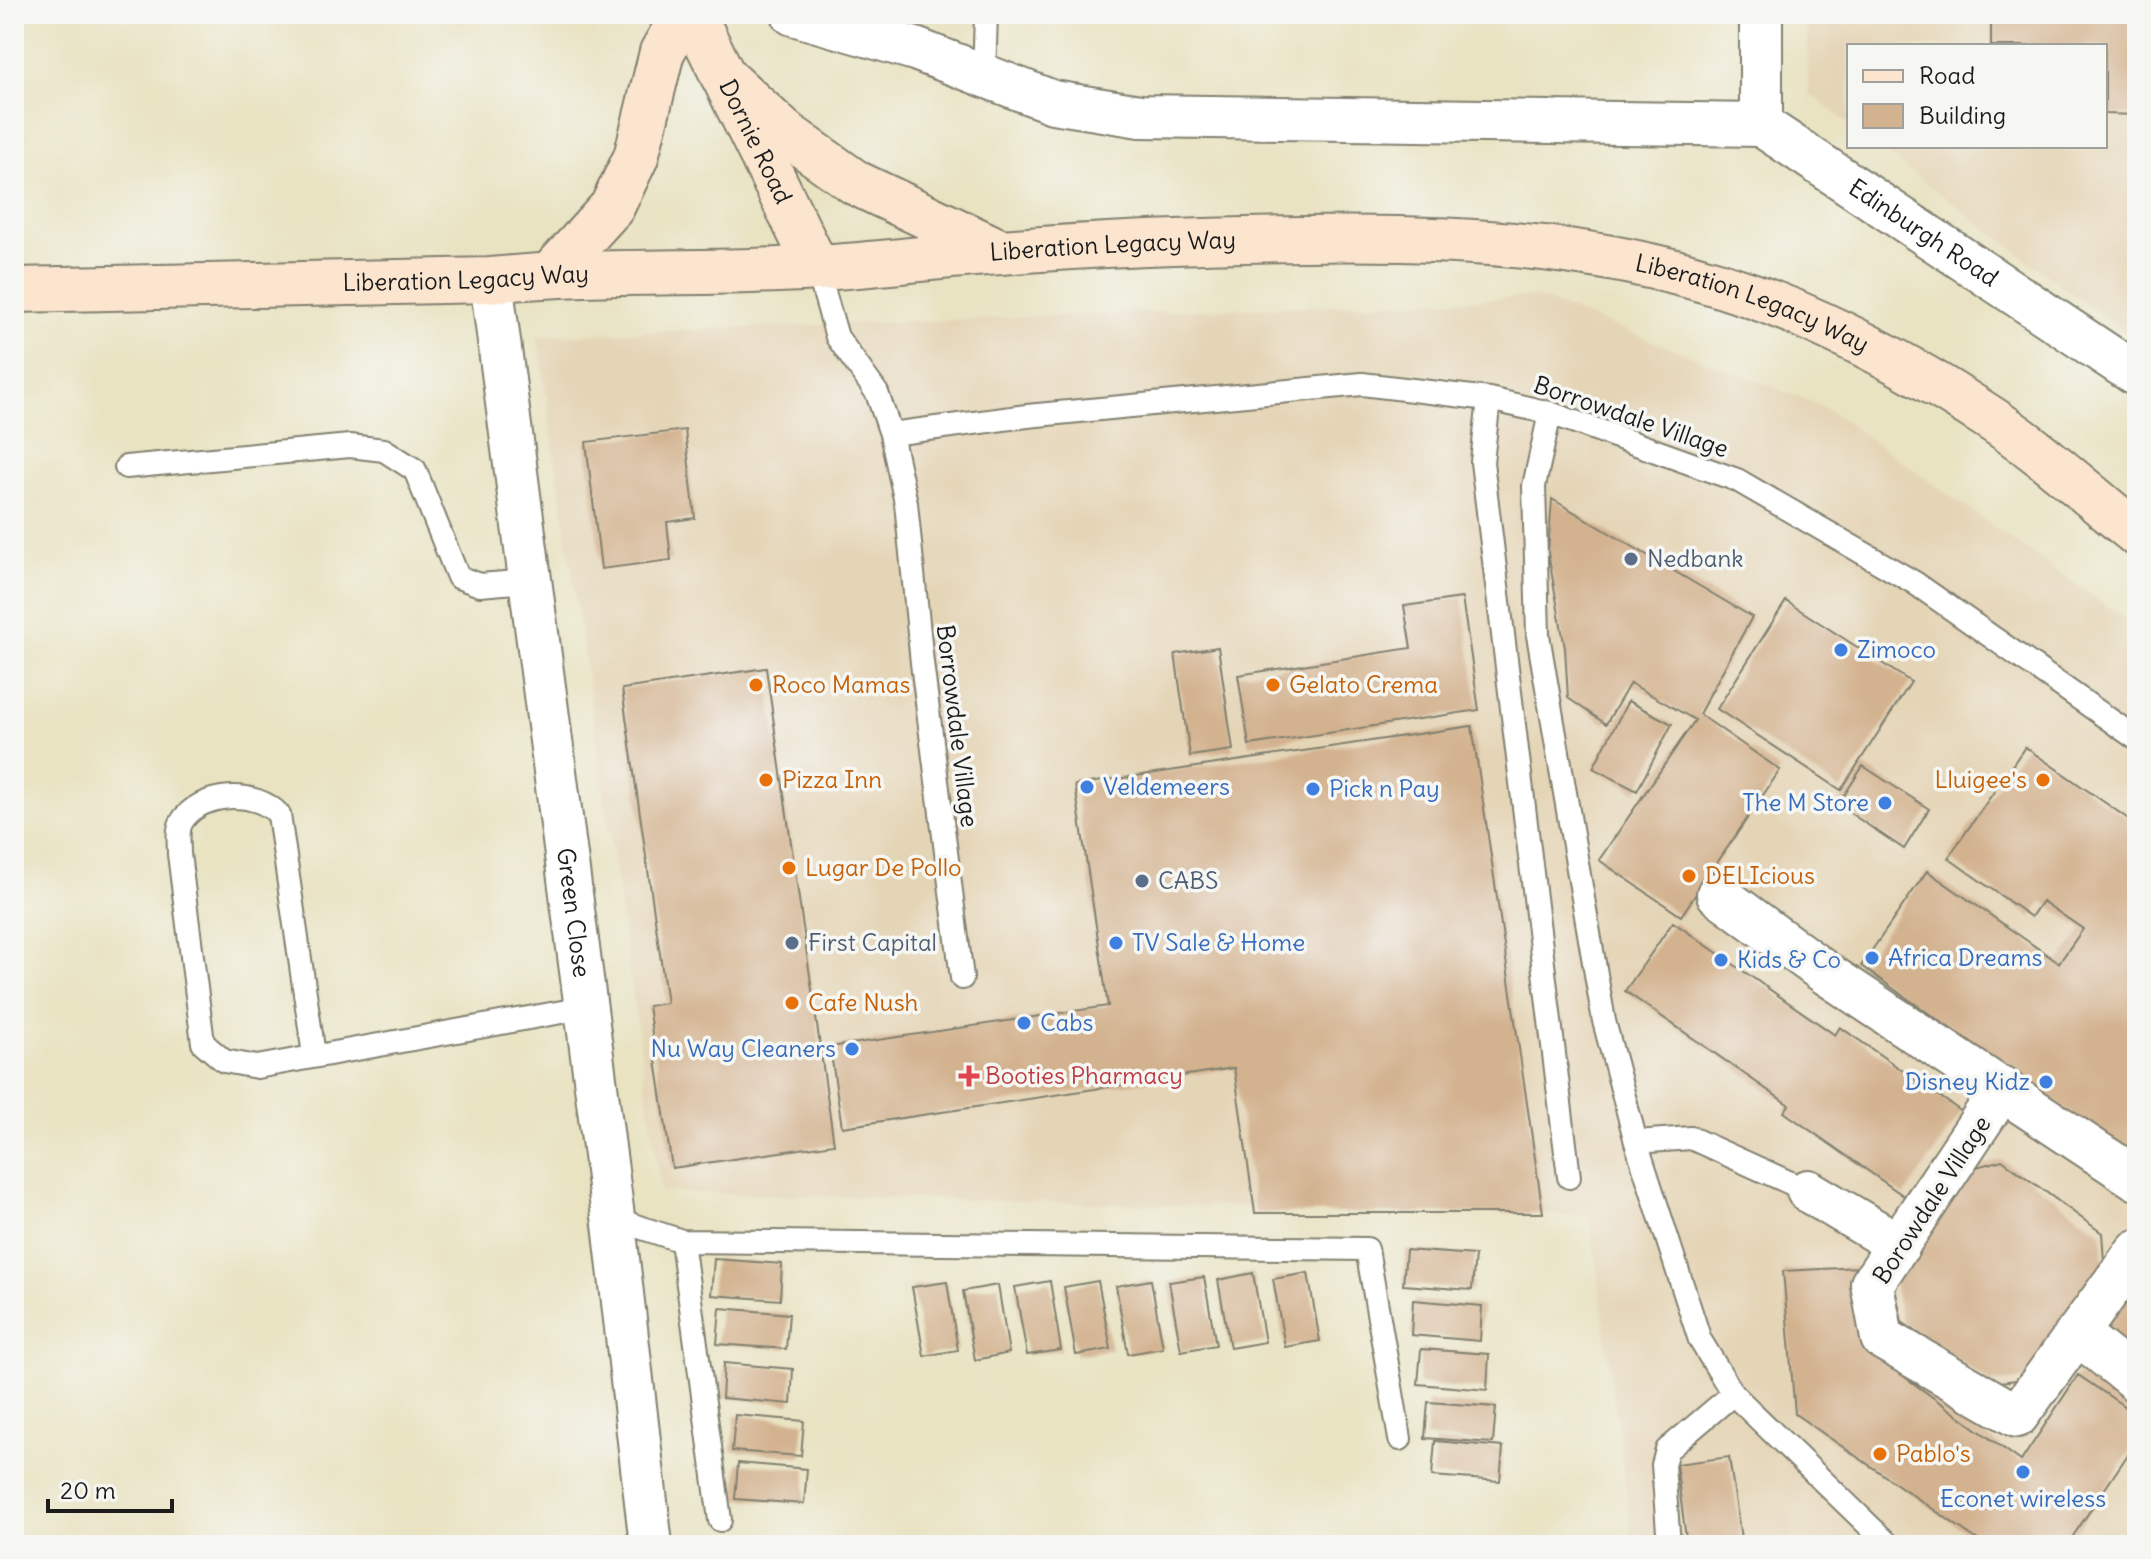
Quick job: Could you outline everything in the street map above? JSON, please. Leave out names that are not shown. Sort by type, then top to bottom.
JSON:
[{"type":"main road","points":[[551,274],[612,207],[636,157],[662,52],[684,14]]},
{"type":"main road","name":"Dornie Road","points":[[693,14],[817,268]]},
{"type":"main road","points":[[723,76],[784,132],[856,183],[1001,252]]},
{"type":"main road","name":"Liberation Legacy Way","points":[[14,290],[491,280],[551,274],[817,268],[1001,252],[1236,240],[1416,237],[1507,242],[1656,267],[1727,287],[1818,323],[1894,361],[1990,418],[2137,534]]},
{"type":"street","points":[[793,14],[915,49],[984,77],[1083,109],[1140,116],[1761,125],[1761,14]]},
{"type":"street","name":"Edinburgh Road","points":[[1761,125],[2137,375]]},
{"type":"street","name":"Green Close","points":[[491,280],[614,1224],[651,1545]]},
{"type":"street","name":"Borowdale Village","points":[[1718,894],[1827,974],[2137,1179]]},
{"type":"street","name":"Borowdale Village","points":[[2003,1088],[1872,1284],[1882,1338],[2017,1416],[2137,1251]]},
{"type":"street","points":[[1808,1191],[1899,1245]]},
{"type":"street","points":[[2077,1333],[2137,1381]]},
{"type":"lane","points":[[984,77],[986,14]]},
{"type":"lane","name":"Borrowdale Village","points":[[817,268],[837,337],[877,393],[891,434],[906,503],[922,663],[962,978]]},
{"type":"lane","name":"Borrowdale Village","points":[[891,434],[1027,416],[1362,384],[1489,399],[1550,413],[1737,480],[1915,583],[2137,739]]},
{"type":"lane","points":[[1489,399],[1482,462],[1569,1177]]},
{"type":"lane","points":[[1550,413],[1534,486],[1538,635],[1604,1021],[1636,1142],[1700,1340],[1733,1394],[1889,1545]]},
{"type":"lane","points":[[126,467],[350,446],[384,450],[415,470],[458,577],[480,585],[529,581]]},
{"type":"lane","points":[[314,1055],[279,815],[268,802],[240,796],[194,807],[180,825],[179,854],[203,1043],[224,1061],[257,1067],[584,1008]]},
{"type":"lane","points":[[1636,1142],[1691,1138],[1808,1191]]},
{"type":"lane","points":[[614,1224],[630,1224],[682,1241],[1367,1249],[1400,1439]]},
{"type":"lane","points":[[682,1241],[720,1520]]},
{"type":"lane","points":[[1669,1545],[1663,1465],[1667,1450],[1733,1394]]},
{"type":"shaded area","points":[[1807,14],[2137,14],[2137,342],[1880,148],[2107,148],[2107,44],[1847,44],[1847,122],[1808,93]]},
{"type":"shaded area","points":[[1537,297],[1825,407],[2137,628],[2137,1545],[1481,1545],[1632,1536],[1590,1216],[661,1192],[538,336]]},
{"type":"building","points":[[1991,14],[2137,14],[2137,115],[2107,114],[2107,44],[1991,44]]},
{"type":"building","points":[[685,430],[695,518],[667,522],[671,560],[601,569],[586,442]]},
{"type":"building","points":[[1552,499],[1752,617],[1699,714],[1780,770],[1681,916],[1599,860],[1695,720],[1630,683],[1606,724],[1568,698],[1565,648],[1548,553]]},
{"type":"building","points":[[1462,598],[1479,710],[1249,745],[1238,675],[1411,648],[1404,606]]},
{"type":"building","points":[[1786,601],[1911,682],[1841,790],[1717,709]]},
{"type":"building","points":[[1218,647],[1233,750],[1190,756],[1175,654]]},
{"type":"building","points":[[766,668],[834,1144],[672,1168],[648,1006],[667,1003],[622,689]]},
{"type":"building","points":[[1628,701],[1672,724],[1637,791],[1593,768]]},
{"type":"building","points":[[1472,726],[1543,1213],[1255,1213],[1234,1068],[842,1127],[830,1047],[1108,1006],[1075,785]]},
{"type":"building","points":[[2025,747],[2137,825],[2137,1159],[1861,966],[1927,871],[2059,963],[2083,929],[2042,901],[2031,917],[1948,858]]},
{"type":"building","points":[[1863,766],[1929,809],[1904,849],[1838,805]]},
{"type":"building","points":[[1673,922],[1835,1035],[1840,1027],[1962,1112],[1904,1196],[1784,1112],[1789,1105],[1625,991]]},
{"type":"building","points":[[2002,1160],[2102,1233],[2105,1275],[2033,1378],[1992,1383],[1902,1322],[1891,1269],[1954,1173]]},
{"type":"building","points":[[1406,1250],[1475,1255],[1472,1290],[1403,1285]]},
{"type":"building","points":[[714,1259],[782,1264],[780,1300],[711,1295]]},
{"type":"building","points":[[1860,1267],[1866,1349],[2021,1461],[2078,1375],[2137,1415],[2137,1441],[2067,1545],[1985,1545],[1795,1414],[1783,1271]]},
{"type":"building","points":[[1253,1273],[1265,1342],[1230,1348],[1218,1280]]},
{"type":"building","points":[[1308,1273],[1320,1341],[1285,1347],[1273,1279]]},
{"type":"building","points":[[1204,1277],[1216,1345],[1181,1351],[1169,1282]]},
{"type":"building","points":[[1151,1280],[1163,1348],[1128,1354],[1116,1286]]},
{"type":"building","points":[[1050,1281],[1061,1350],[1027,1355],[1015,1287]]},
{"type":"building","points":[[1098,1281],[1111,1349],[1076,1355],[1064,1287]]},
{"type":"building","points":[[947,1282],[958,1350],[924,1356],[912,1287]]},
{"type":"building","points":[[2137,1282],[2137,1353],[2103,1326]]},
{"type":"building","points":[[998,1285],[1009,1353],[975,1360],[963,1291]]},
{"type":"building","points":[[1413,1300],[1482,1306],[1480,1341],[1411,1335]]},
{"type":"building","points":[[720,1308],[789,1314],[786,1349],[717,1344]]},
{"type":"building","points":[[1421,1349],[1489,1354],[1487,1390],[1418,1384]]},
{"type":"building","points":[[724,1363],[793,1369],[791,1404],[722,1398]]},
{"type":"building","points":[[1428,1402],[1496,1407],[1493,1443],[1425,1438]]},
{"type":"building","points":[[735,1415],[804,1421],[801,1456],[732,1451]]},
{"type":"building","points":[[1435,1441],[1503,1447],[1500,1481],[1432,1476]]},
{"type":"building","points":[[1729,1457],[1742,1545],[1687,1545],[1676,1464]]},
{"type":"building","points":[[738,1463],[807,1469],[804,1504],[735,1499]]},
{"type":"place","name":"Nedbank","points":[[1631,559]]},
{"type":"place","name":"Zimoco","points":[[1841,650]]},
{"type":"place","name":"Roco Mamas","points":[[756,685]]},
{"type":"place","name":"Gelato Crema","points":[[1273,685]]},
{"type":"place","name":"Pizza Inn","points":[[766,780]]},
{"type":"place","name":"Lluigee's","points":[[2043,780]]},
{"type":"place","name":"Veldemeers","points":[[1087,787]]},
{"type":"place","name":"Pick n Pay","points":[[1313,789]]},
{"type":"place","name":"The M Store","points":[[1885,803]]},
{"type":"place","name":"Lugar De Pollo","points":[[789,868]]},
{"type":"place","name":"DELIcious","points":[[1689,876]]},
{"type":"place","name":"CABS","points":[[1142,881]]},
{"type":"place","name":"First Capital","points":[[792,943]]},
{"type":"place","name":"TV Sale & Home","points":[[1116,943]]},
{"type":"place","name":"Africa Dreams","points":[[1872,958]]},
{"type":"place","name":"Kids & Co","points":[[1721,960]]},
{"type":"place","name":"Cafe Nush","points":[[792,1003]]},
{"type":"place","name":"Cabs","points":[[1024,1023]]},
{"type":"place","name":"Nu Way Cleaners","points":[[852,1049]]},
{"type":"place","name":"Booties Pharmacy","points":[[969,1076]]},
{"type":"place","name":"Disney Kidz","points":[[2046,1082]]},
{"type":"place","name":"Pablo's","points":[[1880,1454]]},
{"type":"place","name":"Econet wireless","points":[[2023,1472]]}]
